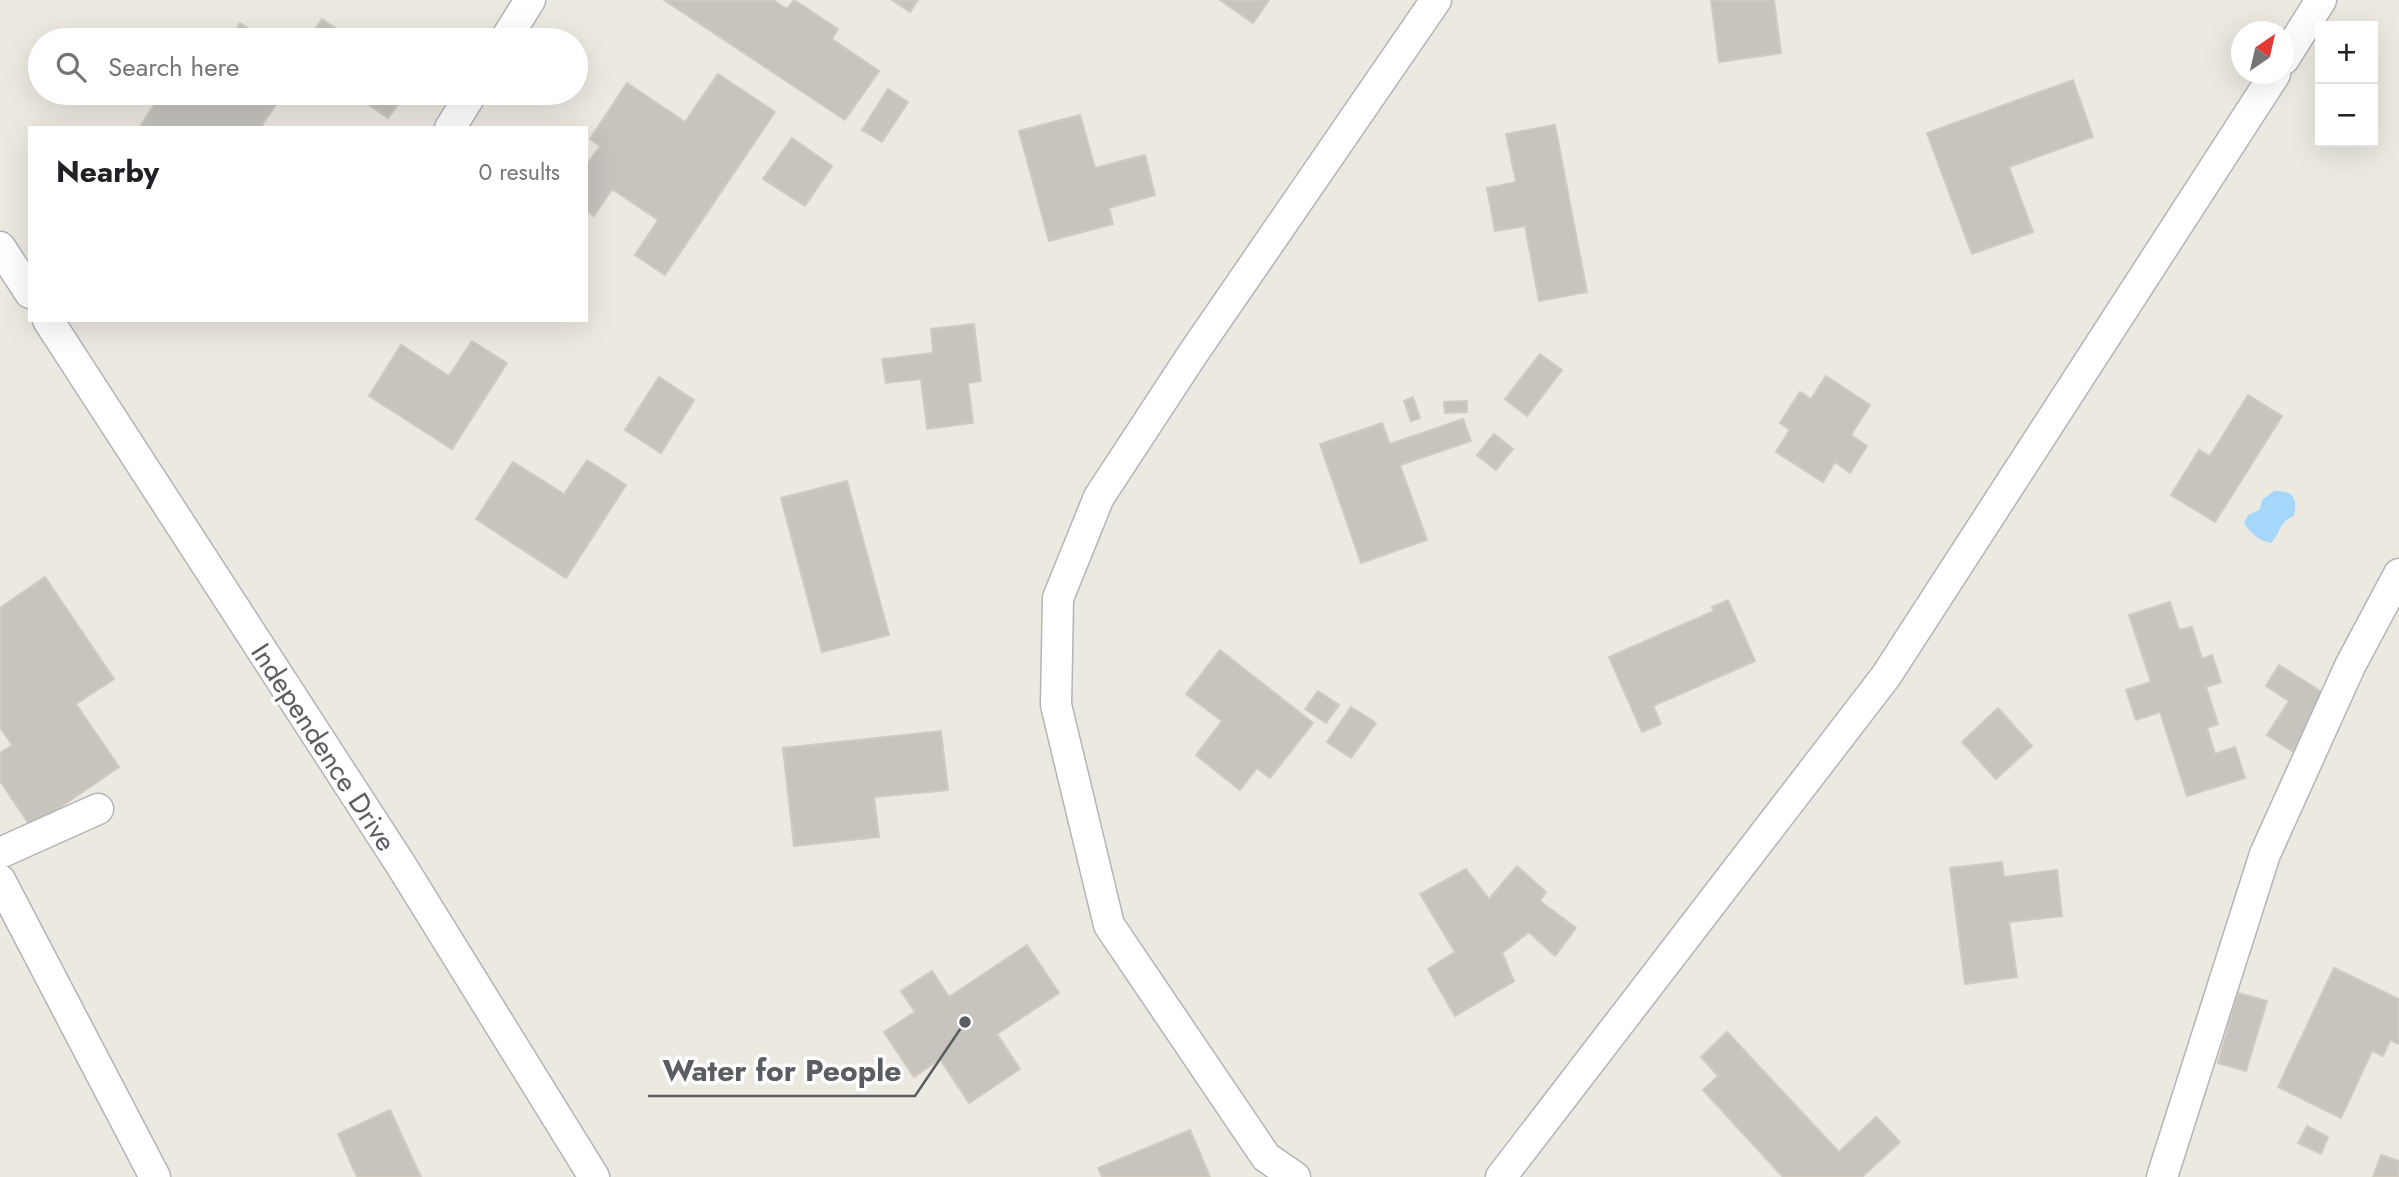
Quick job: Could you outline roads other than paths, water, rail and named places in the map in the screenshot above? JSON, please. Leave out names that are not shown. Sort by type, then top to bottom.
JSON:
[{"type":"street","points":[[512,28],[530,0]]},
{"type":"street","points":[[1295,1177],[1266,1157],[1109,925],[1056,705],[1058,598],[1099,497],[1192,355],[1436,0]]},
{"type":"street","points":[[2294,43],[2321,0]]},
{"type":"street","points":[[1501,1177],[1886,677],[2269,84]]},
{"type":"street","points":[[451,126],[464,105]]},
{"type":"street","points":[[0,247],[28,290]]},
{"type":"street","name":"Independence Drive","points":[[49,322],[401,865],[594,1177]]},
{"type":"street","points":[[2162,1177],[2265,854],[2350,666],[2399,574]]},
{"type":"street","points":[[0,853],[98,809]]},
{"type":"street","points":[[0,880],[156,1177]]},
{"type":"water","points":[[2274,491],[2293,496],[2295,509],[2294,516],[2282,525],[2271,543],[2255,536],[2244,523],[2248,515],[2259,510],[2263,499]]},
{"type":"place","name":"Water for People","points":[[965,1022]]}]
